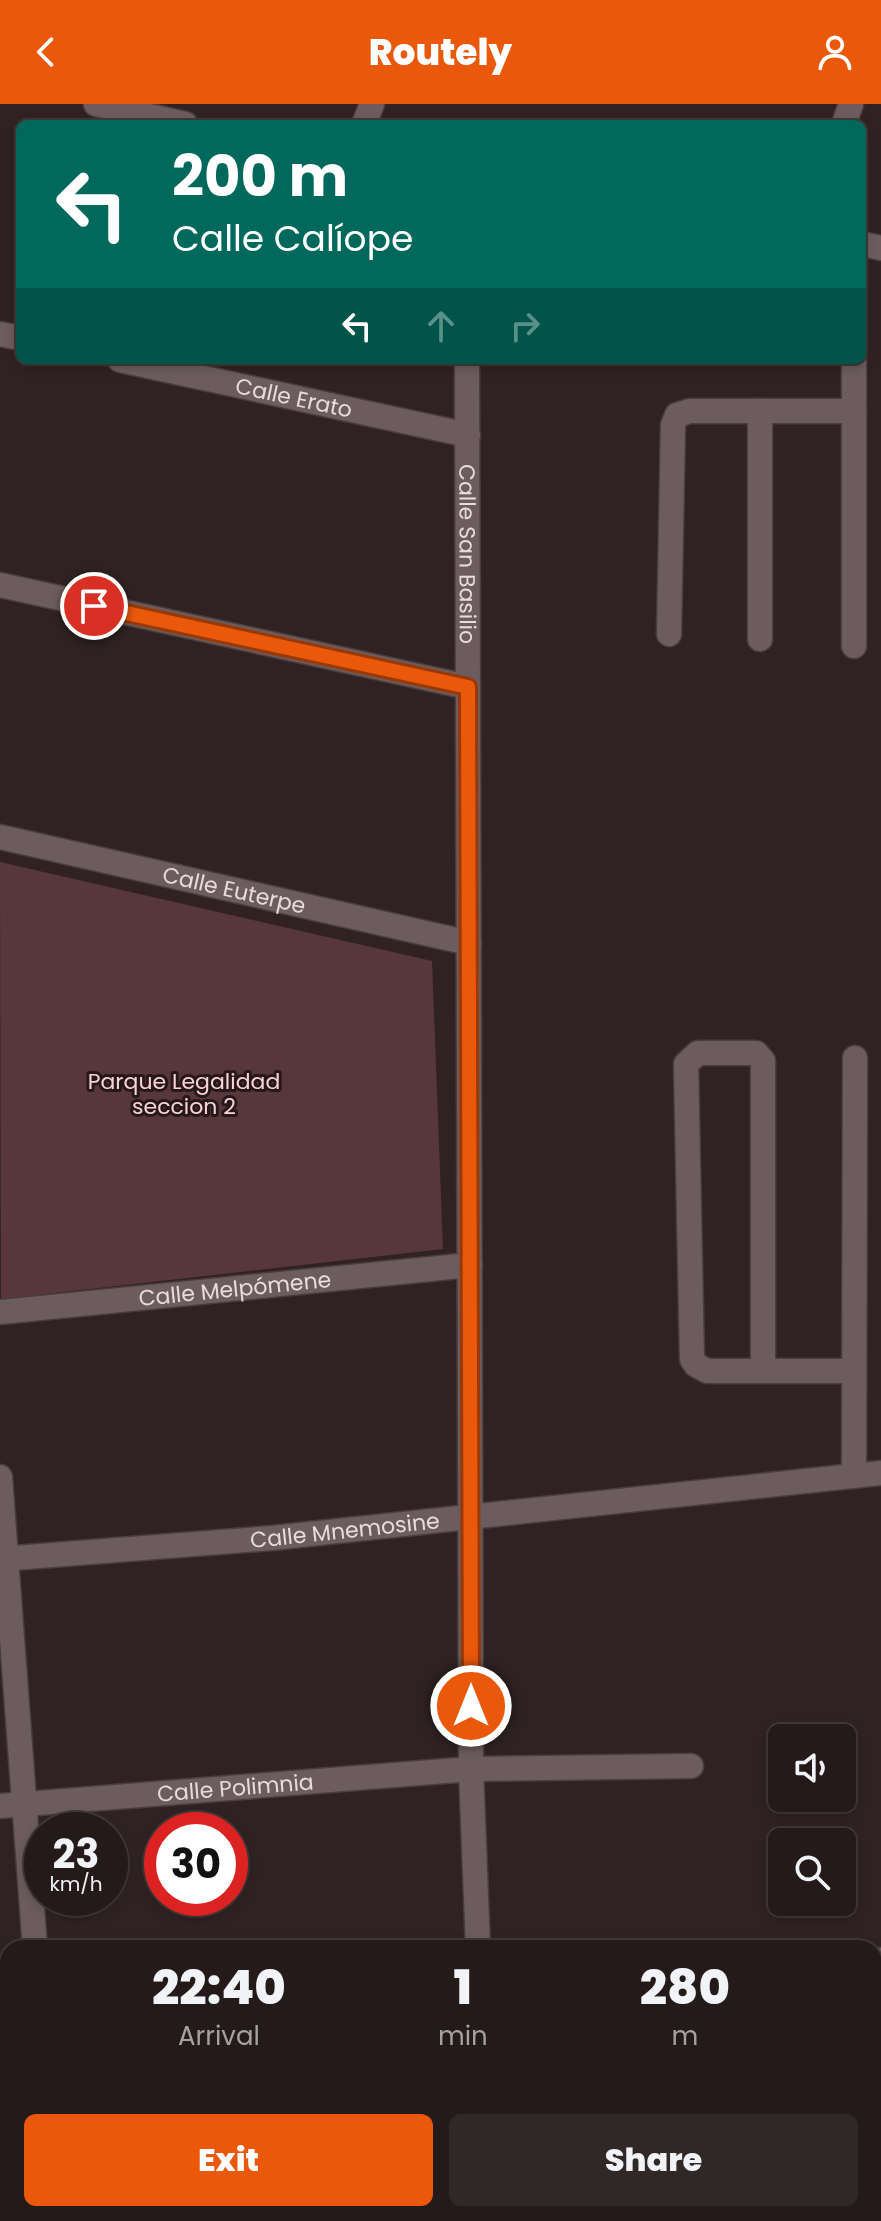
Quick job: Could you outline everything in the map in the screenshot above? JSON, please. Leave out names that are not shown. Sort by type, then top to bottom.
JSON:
[{"type":"street","points":[[96,104],[167,120]]},
{"type":"street","name":"Calle Erato","points":[[139,364],[468,435]]},
{"type":"street","name":"Calle San Basilio","points":[[467,364],[471,1769],[478,1940]]},
{"type":"street","points":[[854,364],[854,646]]},
{"type":"street","points":[[669,634],[673,425],[677,415],[690,411],[854,411]]},
{"type":"street","points":[[760,411],[760,639]]},
{"type":"street","points":[[0,585],[468,687]]},
{"type":"street","name":"Calle Euterpe","points":[[0,837],[469,943]]},
{"type":"street","points":[[763,1371],[763,1061],[756,1053],[698,1053],[686,1064],[692,1359],[707,1371],[763,1371],[854,1371]]},
{"type":"street","points":[[854,1476],[855,1058]]},
{"type":"street","name":"Calle Melpómene","points":[[0,1312],[470,1265]]},
{"type":"street","name":"Calle Mnemosine","points":[[3,1559],[272,1538],[881,1473]]},
{"type":"street","points":[[0,1477],[12,1805],[34,1940]]},
{"type":"street","name":"Calle Polimnia","points":[[12,1805],[471,1769],[691,1766]]},
{"type":"green space","name":"Parque Legalidad seccion 2","points":[[0,862],[432,961],[443,1249],[1,1299]]},
{"type":"route","points":[[94,606],[468,687],[471,1706]]}]
